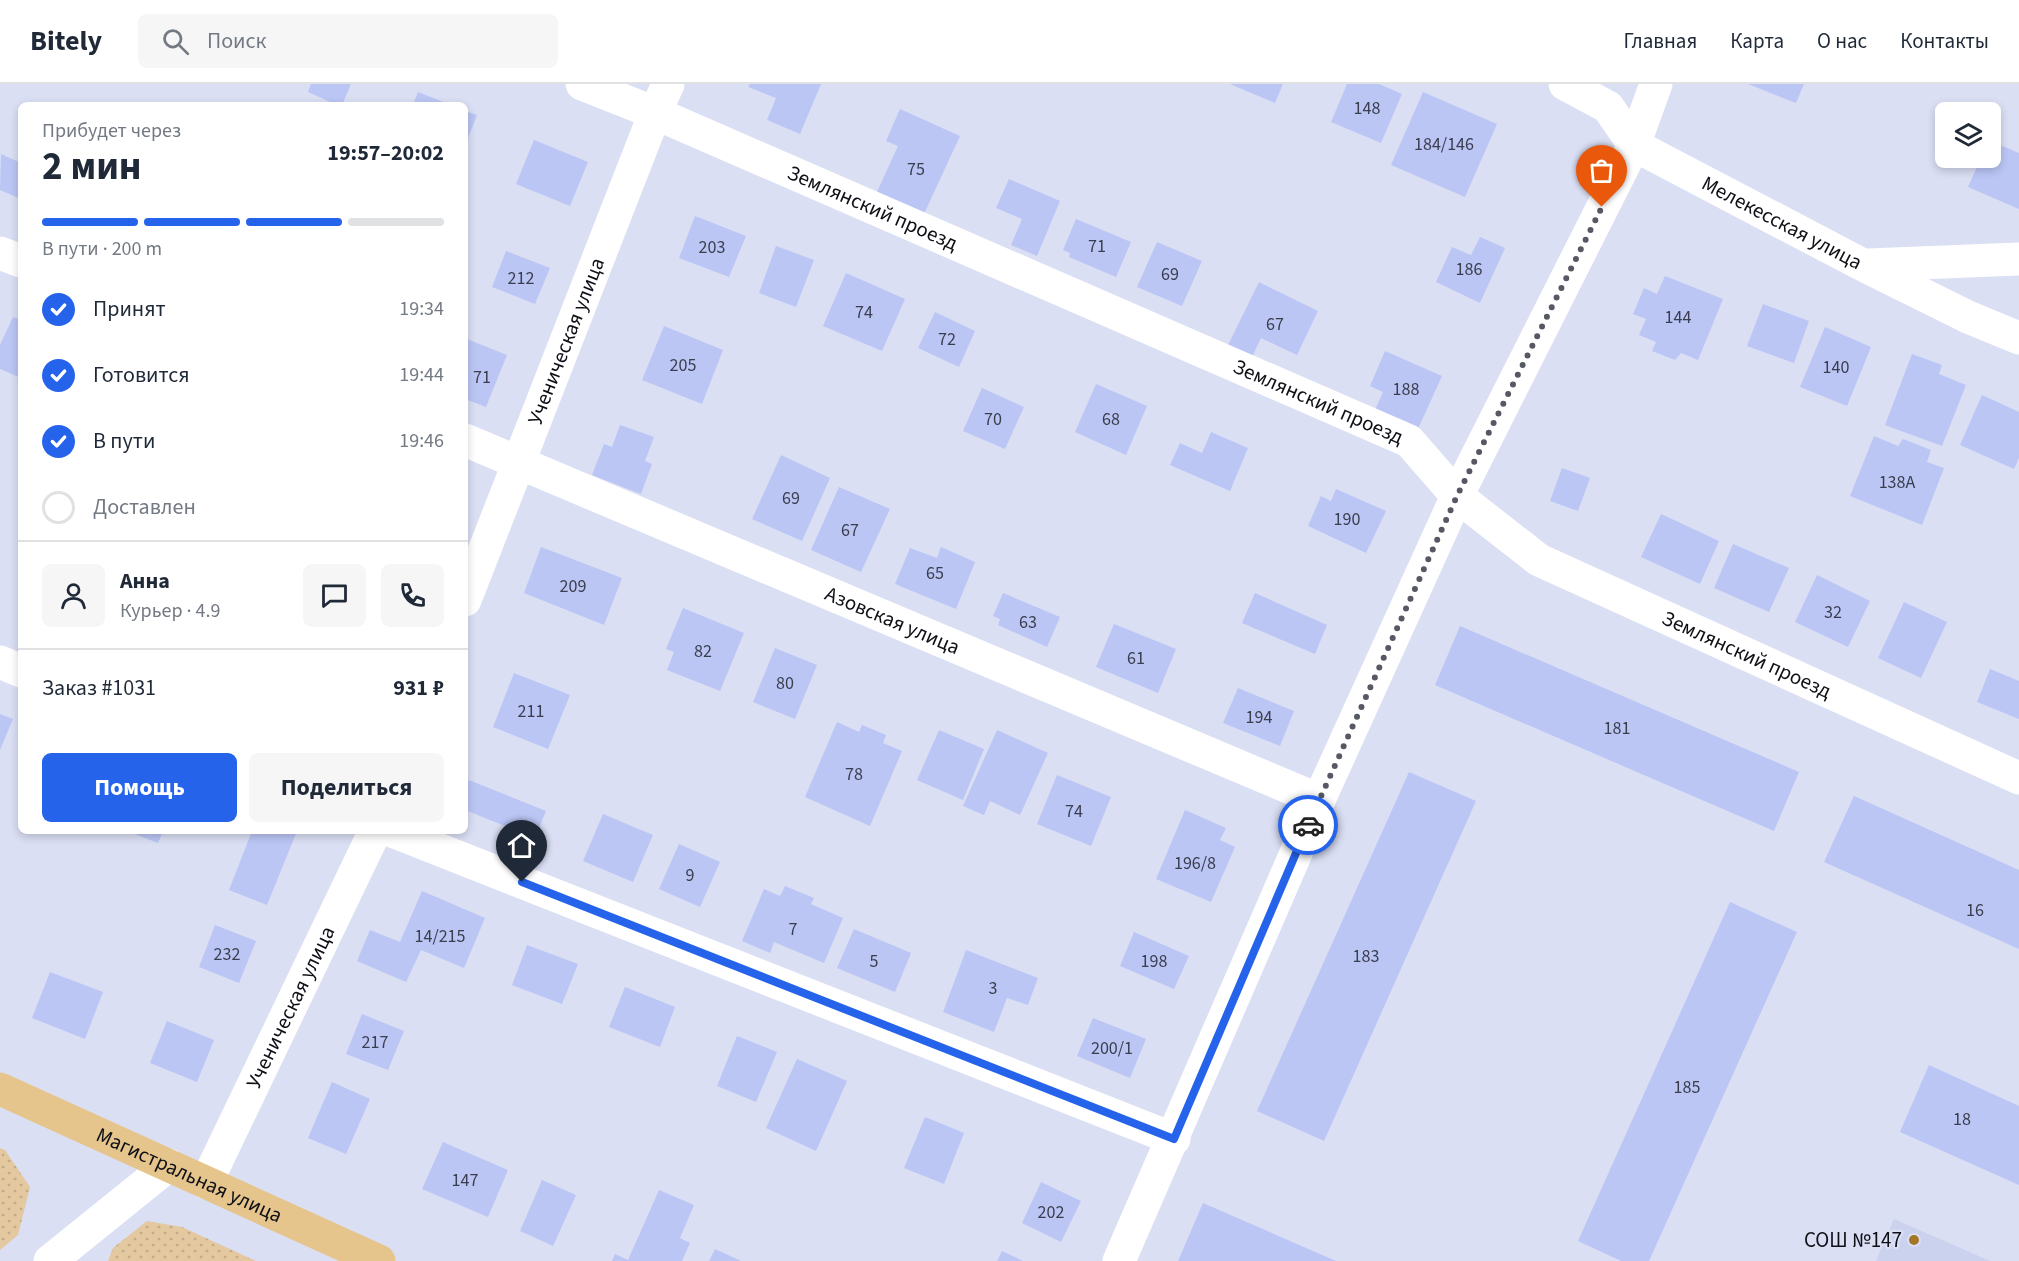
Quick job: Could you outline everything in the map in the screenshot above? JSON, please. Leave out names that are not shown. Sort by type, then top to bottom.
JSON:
[{"type":"main road","name":"Магистральная улица","points":[[0,1089],[380,1261]]},
{"type":"street","name":"Землянский проезд","points":[[582,84],[655,113],[1409,441],[1457,496],[1539,560],[2019,778]]},
{"type":"street","name":"Ученическая улица","points":[[468,592],[668,84]]},
{"type":"street","name":"Мелекесская улица","points":[[1565,84],[1608,107],[1634,145],[1863,265],[1968,317],[2019,338]]},
{"type":"street","points":[[1119,1261],[1174,1139],[1319,800],[1457,496],[1634,145],[1656,84]]},
{"type":"street","points":[[0,253],[18,260]]},
{"type":"street","points":[[1863,265],[2019,259]]},
{"type":"street","name":"Азовская улица","points":[[468,441],[1319,800]]},
{"type":"street","points":[[0,662],[18,670]]},
{"type":"street","name":"Ученическая улица","points":[[206,1183],[374,834]]},
{"type":"street","points":[[400,834],[1174,1139]]},
{"type":"street","points":[[50,1261],[169,1166]]},
{"type":"shaded area","points":[[0,1148],[5,1150],[30,1187],[18,1235],[0,1250]]},
{"type":"shaded area","name":"СОШ №147","points":[[1894,1219],[1990,1261],[1876,1261]]},
{"type":"shaded area","points":[[147,1221],[182,1227],[256,1261],[108,1261],[113,1248]]},
{"type":"building","points":[[311,84],[351,84],[343,102],[330,102],[308,92]]},
{"type":"building","points":[[750,84],[821,84],[800,134],[767,120],[776,98],[748,87]]},
{"type":"building","points":[[1230,84],[1283,84],[1275,103]]},
{"type":"building","points":[[1347,84],[1379,84],[1402,94],[1381,143],[1331,122]]},
{"type":"building","points":[[1748,84],[1804,84],[1796,103]]},
{"type":"building","points":[[418,92],[443,102],[414,102]]},
{"type":"building","points":[[1423,92],[1497,124],[1465,197],[1391,165]]},
{"type":"building","points":[[900,109],[960,136],[924,214],[877,192],[898,146],[886,141]]},
{"type":"building","points":[[468,112],[477,115],[468,138]]},
{"type":"building","points":[[534,140],[588,162],[570,206],[516,184]]},
{"type":"building","points":[[2001,146],[2019,153],[2019,209],[1968,187],[1977,168],[2001,168]]},
{"type":"building","points":[[1,154],[18,162],[18,198],[0,190]]},
{"type":"building","points":[[1009,179],[1060,201],[1037,256],[1011,245],[1022,219],[996,208]]},
{"type":"building","points":[[695,216],[746,236],[729,277],[679,258]]},
{"type":"building","points":[[1076,219],[1131,242],[1116,277],[1069,257],[1070,253],[1063,250]]},
{"type":"building","points":[[1480,237],[1505,248],[1480,303],[1436,282],[1452,247],[1471,255]]},
{"type":"building","points":[[1157,242],[1202,261],[1182,306],[1137,287]]},
{"type":"building","points":[[776,246],[814,260],[796,307],[759,293]]},
{"type":"building","points":[[506,251],[550,268],[535,304],[492,287]]},
{"type":"building","points":[[846,273],[905,299],[882,351],[823,326]]},
{"type":"building","points":[[1665,276],[1723,299],[1698,360],[1681,353],[1675,360],[1652,351],[1656,342],[1639,335],[1646,319],[1633,314],[1644,288],[1657,294]]},
{"type":"building","points":[[1259,282],[1318,311],[1297,355],[1261,338],[1251,359],[1227,347]]},
{"type":"building","points":[[1763,304],[1809,321],[1794,363],[1747,346]]},
{"type":"building","points":[[935,312],[975,331],[959,367],[918,348]]},
{"type":"building","points":[[13,317],[18,319],[18,377],[0,369],[0,345]]},
{"type":"building","points":[[664,326],[723,350],[702,404],[642,380]]},
{"type":"building","points":[[1825,327],[1871,347],[1847,406],[1800,387]]},
{"type":"building","points":[[468,339],[507,355],[486,407],[468,400]]},
{"type":"building","points":[[1385,351],[1442,376],[1417,431],[1374,412],[1383,392],[1370,386]]},
{"type":"building","points":[[1912,354],[1942,365],[1939,374],[1966,385],[1942,446],[1885,425]]},
{"type":"building","points":[[1096,384],[1147,406],[1126,455],[1075,432]]},
{"type":"building","points":[[982,388],[1024,407],[1005,449],[963,431]]},
{"type":"building","points":[[1982,395],[2019,412],[2019,458],[2014,469],[1960,445]]},
{"type":"building","points":[[620,425],[654,437],[645,461],[652,464],[641,494],[592,475],[604,444],[612,447]]},
{"type":"building","points":[[1211,432],[1248,448],[1230,491],[1170,465],[1180,443],[1202,453]]},
{"type":"building","points":[[1874,436],[1898,446],[1903,439],[1931,450],[1927,462],[1944,468],[1922,525],[1850,496]]},
{"type":"building","points":[[781,455],[830,478],[802,541],[752,519]]},
{"type":"building","points":[[1562,468],[1590,478],[1578,511],[1550,501]]},
{"type":"building","points":[[839,487],[890,509],[861,572],[811,550]]},
{"type":"building","points":[[1336,489],[1386,511],[1366,553],[1308,526],[1321,496],[1331,501]]},
{"type":"building","points":[[1661,514],[1719,541],[1700,584],[1641,557]]},
{"type":"building","points":[[1733,544],[1789,568],[1769,612],[1714,588]]},
{"type":"building","points":[[541,547],[622,578],[604,625],[524,593]]},
{"type":"building","points":[[941,547],[975,562],[956,609],[895,584],[910,548],[937,558]]},
{"type":"building","points":[[1817,575],[1870,601],[1848,647],[1795,622]]},
{"type":"building","points":[[1003,593],[1060,617],[1047,647],[998,625],[1000,619],[993,616]]},
{"type":"building","points":[[1255,593],[1327,625],[1315,654],[1242,623]]},
{"type":"building","points":[[1904,602],[1947,622],[1921,678],[1878,658]]},
{"type":"building","points":[[683,608],[744,633],[720,691],[667,670],[674,652],[666,649]]},
{"type":"building","points":[[1114,624],[1176,649],[1158,693],[1096,667]]},
{"type":"building","points":[[1460,626],[1799,772],[1774,831],[1435,685]]},
{"type":"building","points":[[775,648],[817,665],[795,719],[753,702]]},
{"type":"building","points":[[1990,669],[2019,681],[2019,719],[1977,702]]},
{"type":"building","points":[[514,673],[570,695],[548,749],[493,727]]},
{"type":"building","points":[[1238,688],[1294,711],[1280,746],[1223,723]]},
{"type":"building","points":[[0,714],[13,719],[0,750]]},
{"type":"building","points":[[837,722],[859,732],[862,725],[886,735],[883,743],[902,751],[870,826],[805,797]]},
{"type":"building","points":[[939,730],[984,749],[963,800],[917,780]]},
{"type":"building","points":[[997,730],[1048,753],[1020,815],[990,801],[984,815],[963,806]]},
{"type":"building","points":[[1409,772],[1476,801],[1324,1141],[1257,1111]]},
{"type":"building","points":[[1057,775],[1111,797],[1091,846],[1037,824]]},
{"type":"building","points":[[469,780],[546,811],[535,838],[468,811]]},
{"type":"building","points":[[1854,796],[2019,870],[2019,949],[1824,862]]},
{"type":"building","points":[[1185,810],[1226,828],[1220,840],[1235,847],[1211,902],[1156,879]]},
{"type":"building","points":[[603,814],[653,835],[633,882],[583,861]]},
{"type":"building","points":[[135,834],[162,834],[158,843]]},
{"type":"building","points":[[251,834],[296,834],[267,905],[229,890]]},
{"type":"building","points":[[679,844],[720,862],[700,907],[659,889]]},
{"type":"building","points":[[785,886],[814,898],[811,904],[843,918],[824,963],[774,942],[770,953],[742,941],[764,889],[780,896]]},
{"type":"building","points":[[422,891],[485,918],[464,968],[421,950],[406,982],[357,961],[370,930],[400,942]]},
{"type":"building","points":[[1730,902],[1797,932],[1649,1261],[1621,1261],[1578,1241]]},
{"type":"building","points":[[215,925],[256,941],[239,983],[199,967]]},
{"type":"building","points":[[854,929],[911,953],[895,992],[837,968]]},
{"type":"building","points":[[1134,932],[1189,956],[1174,989],[1120,966]]},
{"type":"building","points":[[527,945],[578,964],[562,1004],[512,985]]},
{"type":"building","points":[[966,950],[1038,978],[1028,1005],[1007,998],[994,1032],[943,1012]]},
{"type":"building","points":[[50,972],[103,992],[85,1039],[32,1018]]},
{"type":"building","points":[[625,987],[675,1007],[660,1047],[609,1027]]},
{"type":"building","points":[[362,1014],[404,1031],[388,1070],[346,1054]]},
{"type":"building","points":[[1093,1018],[1146,1039],[1130,1078],[1077,1056]]},
{"type":"building","points":[[167,1021],[214,1040],[197,1082],[150,1063]]},
{"type":"building","points":[[737,1036],[777,1052],[756,1102],[717,1086]]},
{"type":"building","points":[[797,1059],[847,1081],[816,1151],[766,1128]]},
{"type":"building","points":[[1929,1065],[2019,1106],[2019,1185],[1900,1132]]},
{"type":"building","points":[[332,1082],[370,1099],[346,1154],[308,1138]]},
{"type":"building","points":[[925,1117],[964,1133],[944,1184],[904,1168]]},
{"type":"building","points":[[443,1142],[508,1170],[488,1217],[422,1189]]},
{"type":"building","points":[[542,1180],[576,1195],[553,1246],[520,1231]]},
{"type":"building","points":[[1041,1182],[1081,1201],[1061,1242],[1022,1223]]},
{"type":"building","points":[[659,1190],[694,1205],[680,1238],[690,1243],[682,1261],[612,1261],[615,1254],[628,1260]]},
{"type":"building","points":[[1203,1203],[1336,1261],[1178,1261]]},
{"type":"building","points":[[715,1249],[741,1261],[709,1261]]},
{"type":"building","points":[[1002,1251],[1023,1261],[997,1261]]},
{"type":"way so far","points":[[1308,825],[1457,496],[1602,207]]},
{"type":"place","name":"СОШ №147","points":[[1914,1240]]},
{"type":"route","points":[[522,882],[1174,1139],[1308,825]]}]
